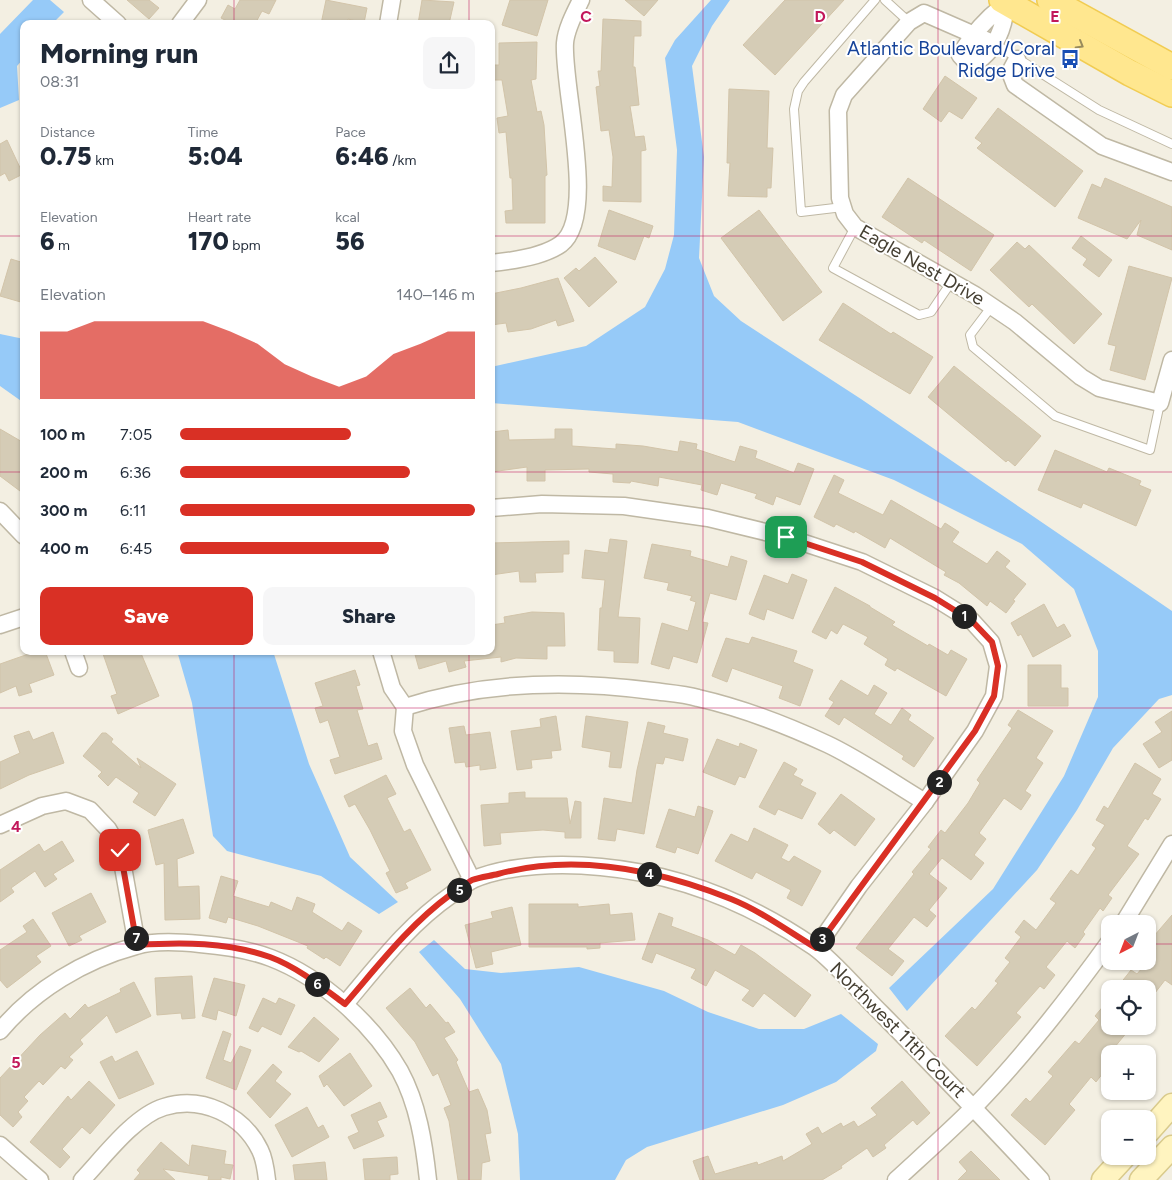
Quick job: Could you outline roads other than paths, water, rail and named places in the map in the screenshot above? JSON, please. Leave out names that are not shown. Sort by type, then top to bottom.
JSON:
[{"type":"main road","points":[[1050,0],[1172,67]]},
{"type":"main road","points":[[1006,1],[1130,73],[1172,94]]},
{"type":"main road","points":[[1156,1123],[1172,1105]]},
{"type":"main road","points":[[1141,1180],[1172,1147]]},
{"type":"main road","points":[[1104,1180],[1117,1165]]},
{"type":"street","points":[[91,0],[114,20]]},
{"type":"street","points":[[183,20],[198,0]]},
{"type":"street","points":[[389,20],[392,0]]},
{"type":"street","points":[[495,263],[507,262],[544,252],[561,244],[572,228],[576,202],[577,151],[567,85],[565,42],[581,0]]},
{"type":"street","points":[[1006,1],[1003,24],[995,44],[982,60],[970,66],[960,55],[972,34],[1006,1]]},
{"type":"street","points":[[909,22],[924,13],[995,44]]},
{"type":"street","name":"Eagle Nest Drive","points":[[909,22],[844,95],[838,111],[840,198],[843,208],[854,227],[952,281],[992,306],[1015,322],[1081,377],[1099,388],[1160,403]]},
{"type":"street","points":[[1017,59],[1010,72],[1015,85],[1102,146],[1172,172]]},
{"type":"street","points":[[1160,403],[1172,360]]},
{"type":"street","points":[[495,508],[542,504],[624,506],[708,518],[786,537],[862,562],[935,598],[972,621],[992,642],[998,666],[994,696],[975,731],[925,802],[859,886],[816,948]]},
{"type":"street","points":[[0,512],[20,532]]},
{"type":"street","points":[[0,625],[20,618]]},
{"type":"street","points":[[74,655],[79,668]]},
{"type":"street","points":[[382,655],[392,688],[405,707],[403,731],[415,765],[472,880]]},
{"type":"street","points":[[405,707],[438,696],[500,686],[563,683],[698,697],[762,717],[828,745],[925,802]]},
{"type":"street","points":[[0,825],[42,806],[66,801],[90,810],[108,829],[120,850],[137,945]]},
{"type":"street","points":[[1129,915],[1172,844]]},
{"type":"street","name":"Northwest 11th Court","points":[[345,1004],[405,934],[434,907],[472,880],[520,868],[574,864],[630,870],[686,883],[732,900],[774,922],[816,948],[974,1106],[1041,1180]]},
{"type":"street","points":[[0,1031],[13,1016],[49,985],[94,962],[137,945],[185,942],[231,947],[271,958],[314,982],[345,1004],[372,1033],[400,1070],[414,1106],[424,1146],[428,1180]]},
{"type":"street","points":[[884,1180],[902,1175],[974,1106],[1066,1000],[1101,953]]},
{"type":"street","points":[[82,1180],[137,1122],[164,1107],[193,1104],[222,1110],[242,1126],[261,1151],[267,1180]]},
{"type":"street","points":[[0,1146],[40,1180]]},
{"type":"lane","points":[[843,208],[801,212],[795,104],[798,92],[804,82],[875,0]]},
{"type":"lane","points":[[885,0],[909,22]]},
{"type":"lane","points":[[995,44],[1099,110],[1172,144]]},
{"type":"lane","points":[[854,227],[832,268],[919,315],[931,312],[952,281]]},
{"type":"lane","points":[[992,306],[970,335],[972,347],[1055,416],[1150,450],[1160,403]]},
{"type":"water","points":[[33,0],[50,0],[64,12],[56,20],[20,20],[20,63],[17,66],[19,100],[0,108],[0,34]]},
{"type":"water","points":[[711,0],[730,0],[712,26],[692,66],[704,157],[699,258],[714,296],[741,321],[861,399],[1172,611],[1172,695],[1159,699],[1113,748],[1077,810],[1037,870],[907,1011],[889,988],[993,889],[1064,776],[1098,697],[1098,651],[1074,589],[1022,544],[894,480],[738,422],[495,403],[495,366],[586,346],[645,307],[665,269],[674,235],[677,150],[665,58],[675,40]]},
{"type":"water","points":[[0,334],[20,338],[20,400],[0,386]]},
{"type":"water","points":[[178,655],[274,655],[309,764],[350,857],[398,902],[379,914],[321,876],[227,851],[213,836],[192,703]]},
{"type":"water","points":[[434,940],[465,969],[501,973],[579,967],[664,991],[708,1012],[759,1029],[804,1029],[841,1014],[878,1044],[876,1051],[836,1082],[783,1105],[647,1147],[626,1160],[615,1180],[520,1180],[518,1134],[501,1064],[460,999],[419,952]]},
{"type":"place","name":"Atlantic Boulevard/Coral Ridge Drive","points":[[1070,59]]}]
